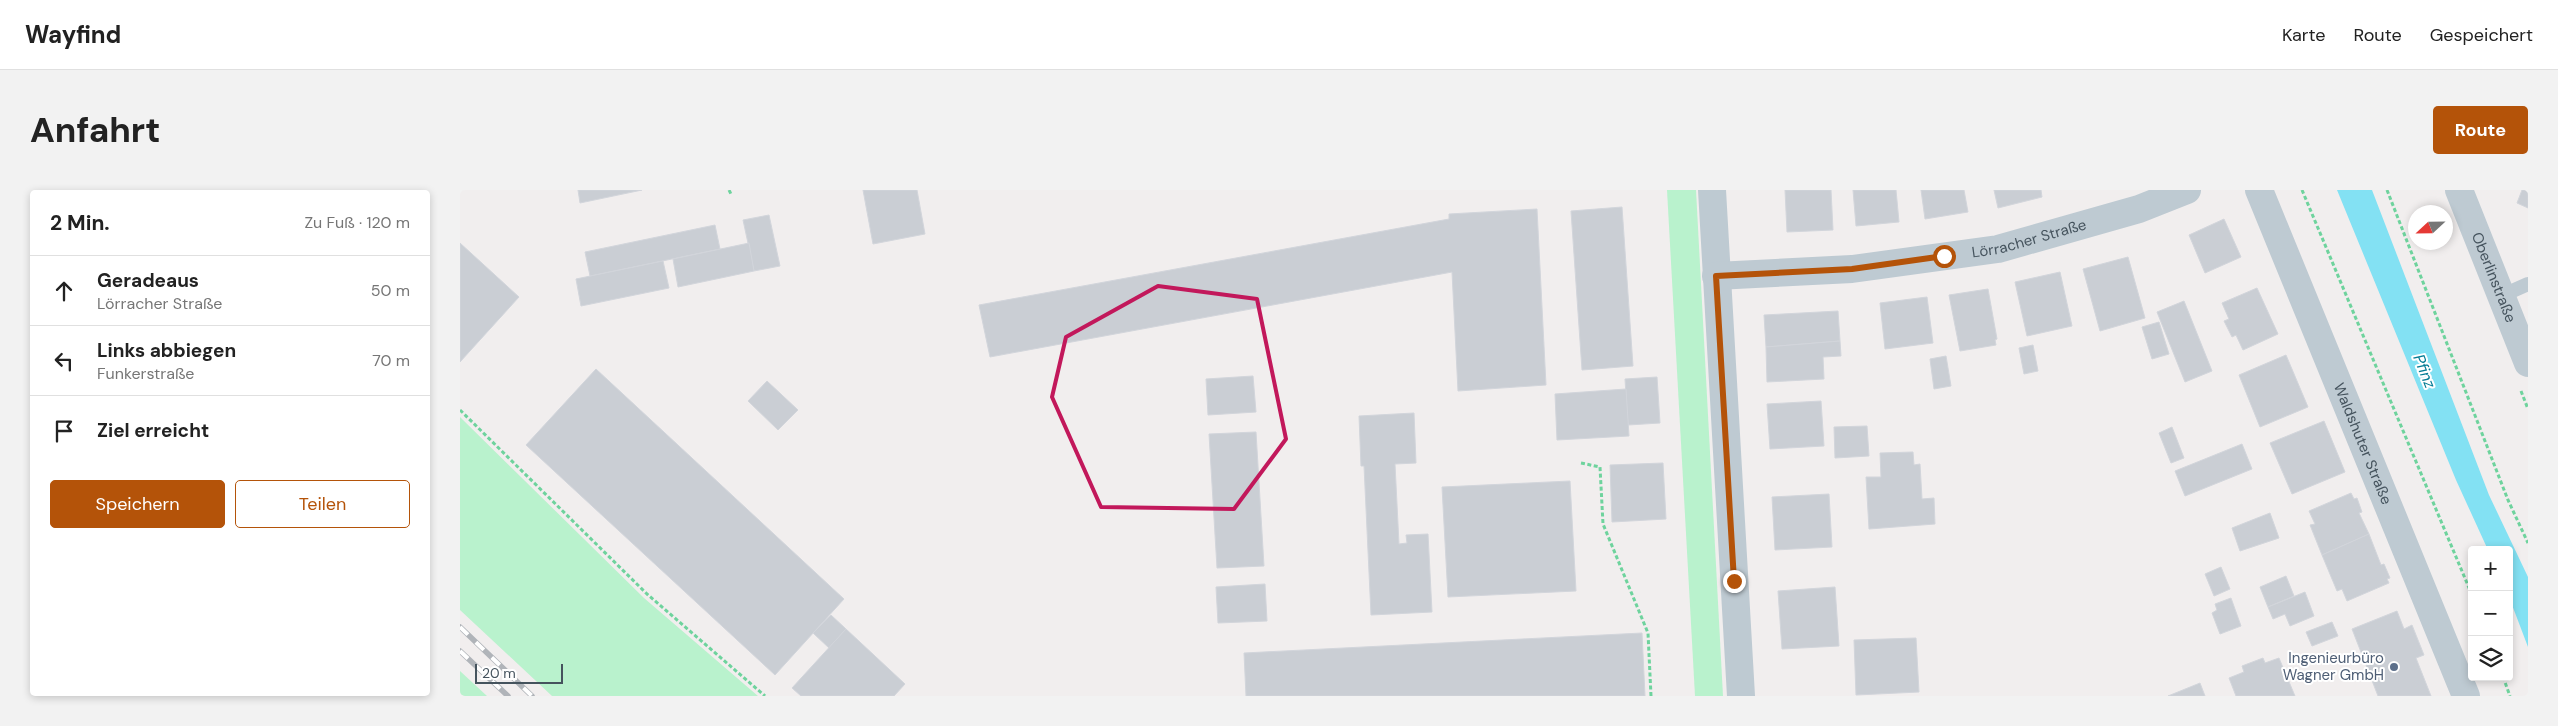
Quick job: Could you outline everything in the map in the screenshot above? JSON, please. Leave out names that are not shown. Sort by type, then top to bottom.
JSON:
[{"type":"street","points":[[1712,190],[1741,696]]},
{"type":"street","name":"Lörracher Straße","points":[[1716,276],[1852,269],[1998,249],[2139,209],[2187,190]]},
{"type":"street","name":"Waldshuter Straße","points":[[2259,190],[2466,696]]},
{"type":"street","name":"Oberlinstraße","points":[[2460,190],[2528,363]]},
{"type":"lane","points":[[2501,296],[2528,284]]},
{"type":"path","points":[[2302,190],[2470,591]]},
{"type":"path","points":[[2388,190],[2508,500],[2528,543]]},
{"type":"path","points":[[460,410],[647,594],[765,696]]},
{"type":"path","points":[[1581,463],[1600,466],[1603,524],[1648,633],[1651,696]]},
{"type":"path","points":[[2504,681],[2510,696]]},
{"type":"highlighted area","points":[[1158,286],[1257,299],[1286,439],[1234,509],[1101,507],[1052,397],[1066,337]]},
{"type":"green space","points":[[1667,190],[1696,190],[1723,696],[1695,696]]},
{"type":"green space","points":[[460,417],[644,598],[758,696],[552,696],[460,610]]},
{"type":"green space","points":[[460,671],[487,696],[460,696]]},
{"type":"water","name":"Pfinz","points":[[2337,190],[2372,190],[2489,495],[2528,577],[2528,647],[2513,608],[2513,546],[2486,546],[2456,480]]},
{"type":"building","points":[[578,190],[642,190],[580,203]]},
{"type":"building","points":[[863,190],[917,190],[925,234],[873,244]]},
{"type":"building","points":[[1785,190],[1831,190],[1833,230],[1787,232]]},
{"type":"building","points":[[1853,190],[1896,190],[1899,222],[1856,226]]},
{"type":"building","points":[[1921,190],[1964,190],[1968,212],[1925,219]]},
{"type":"building","points":[[1994,190],[2041,190],[2042,197],[1998,208]]},
{"type":"building","points":[[2522,190],[2528,190],[2528,208],[2517,203]]},
{"type":"building","points":[[1622,207],[1633,366],[1582,370],[1571,211]]},
{"type":"building","points":[[1537,209],[1546,385],[1458,391],[1452,272],[990,357],[979,305],[1449,219],[1449,214]]},
{"type":"building","points":[[769,215],[780,266],[754,271],[743,220]]},
{"type":"building","points":[[2224,219],[2241,257],[2205,273],[2189,235]]},
{"type":"building","points":[[715,225],[720,249],[590,276],[585,252]]},
{"type":"building","points":[[460,243],[519,297],[460,362]]},
{"type":"building","points":[[749,243],[754,271],[678,287],[673,259]]},
{"type":"building","points":[[2128,257],[2145,318],[2100,331],[2083,269]]},
{"type":"building","points":[[663,261],[669,288],[581,306],[576,279]]},
{"type":"building","points":[[2060,272],[2072,326],[2027,336],[2015,282]]},
{"type":"building","points":[[2257,288],[2278,334],[2243,350],[2236,335],[2232,337],[2224,321],[2229,319],[2222,303]]},
{"type":"building","points":[[1988,289],[1997,339],[1995,340],[1996,345],[1960,351],[1949,295]]},
{"type":"building","points":[[1927,297],[1933,343],[1885,349],[1880,303]]},
{"type":"building","points":[[2184,301],[2212,371],[2185,382],[2157,312]]},
{"type":"building","points":[[1838,311],[1840,341],[1766,347],[1764,315]]},
{"type":"building","points":[[2159,322],[2169,354],[2152,359],[2142,327]]},
{"type":"building","points":[[1840,341],[1841,356],[1823,357],[1824,379],[1767,382],[1766,347]]},
{"type":"building","points":[[2033,345],[2038,371],[2024,374],[2019,348]]},
{"type":"building","points":[[2286,355],[2308,407],[2260,427],[2239,375]]},
{"type":"building","points":[[1946,356],[1951,386],[1934,389],[1930,359]]},
{"type":"building","points":[[596,369],[844,599],[775,675],[526,445]]},
{"type":"building","points":[[1253,376],[1256,412],[1208,415],[1206,379]]},
{"type":"building","points":[[1657,377],[1660,423],[1628,425],[1625,379]]},
{"type":"building","points":[[767,381],[798,410],[778,430],[748,401]]},
{"type":"building","points":[[1626,389],[1629,436],[1557,440],[1555,394]]},
{"type":"building","points":[[1821,401],[1824,446],[1770,449],[1767,404]]},
{"type":"building","points":[[1414,413],[1416,463],[1395,464],[1399,544],[1407,543],[1406,535],[1428,534],[1432,612],[1371,615],[1364,466],[1361,466],[1359,416]]},
{"type":"building","points":[[2324,421],[2345,472],[2292,494],[2270,443]]},
{"type":"building","points":[[1867,426],[1869,456],[1835,458],[1834,427]]},
{"type":"building","points":[[2172,427],[2184,458],[2171,463],[2159,433]]},
{"type":"building","points":[[1256,432],[1264,566],[1217,568],[1209,434]]},
{"type":"building","points":[[2242,444],[2252,469],[2185,496],[2175,471]]},
{"type":"building","points":[[1913,452],[1914,465],[1920,464],[1922,499],[1934,498],[1935,524],[1869,529],[1866,477],[1881,477],[1880,453]]},
{"type":"building","points":[[1663,463],[1666,519],[1612,522],[1610,465]]},
{"type":"building","points":[[1570,481],[1576,591],[1448,597],[1442,487]]},
{"type":"building","points":[[2351,493],[2354,499],[2357,498],[2362,512],[2359,513],[2369,534],[2322,555],[2310,525],[2315,524],[2309,511]]},
{"type":"building","points":[[1829,494],[1832,547],[1775,550],[1772,497]]},
{"type":"building","points":[[2270,513],[2279,538],[2240,551],[2232,528]]},
{"type":"building","points":[[2369,534],[2381,565],[2384,564],[2390,578],[2387,579],[2389,583],[2347,601],[2342,589],[2337,591],[2322,555]]},
{"type":"building","points":[[2221,567],[2230,589],[2214,596],[2205,574]]},
{"type":"building","points":[[2286,576],[2294,596],[2268,607],[2260,587]]},
{"type":"building","points":[[1265,584],[1267,621],[1218,623],[1216,587]]},
{"type":"building","points":[[1835,587],[1839,646],[1782,649],[1778,591]]},
{"type":"building","points":[[2305,592],[2314,616],[2290,626],[2285,614],[2273,619],[2268,607]]},
{"type":"building","points":[[2231,598],[2241,626],[2220,634],[2212,613],[2217,610],[2215,604]]},
{"type":"building","points":[[2397,611],[2404,629],[2412,625],[2424,655],[2416,658],[2431,696],[2378,696],[2352,629]]},
{"type":"building","points":[[831,615],[846,629],[829,648],[813,633]]},
{"type":"building","points":[[2332,622],[2338,636],[2312,646],[2306,632]]},
{"type":"building","points":[[846,629],[905,684],[894,696],[801,696],[792,688]]},
{"type":"building","points":[[1642,633],[1645,696],[1246,696],[1244,653]]},
{"type":"building","points":[[1916,638],[1919,692],[1856,695],[1854,640]]},
{"type":"building","points":[[2263,658],[2265,663],[2279,658],[2295,696],[2236,696],[2229,678],[2244,672],[2242,666]]},
{"type":"building","points":[[2200,683],[2205,696],[2168,696]]},
{"type":"railway","points":[[460,627],[532,696]]},
{"type":"railway","points":[[460,651],[508,696]]},
{"type":"place","name":"Ingenieurbüro Wagner GmbH","points":[[2394,667]]},
{"type":"route","points":[[1734,581],[1716,276],[1852,269],[1944,256]]}]
